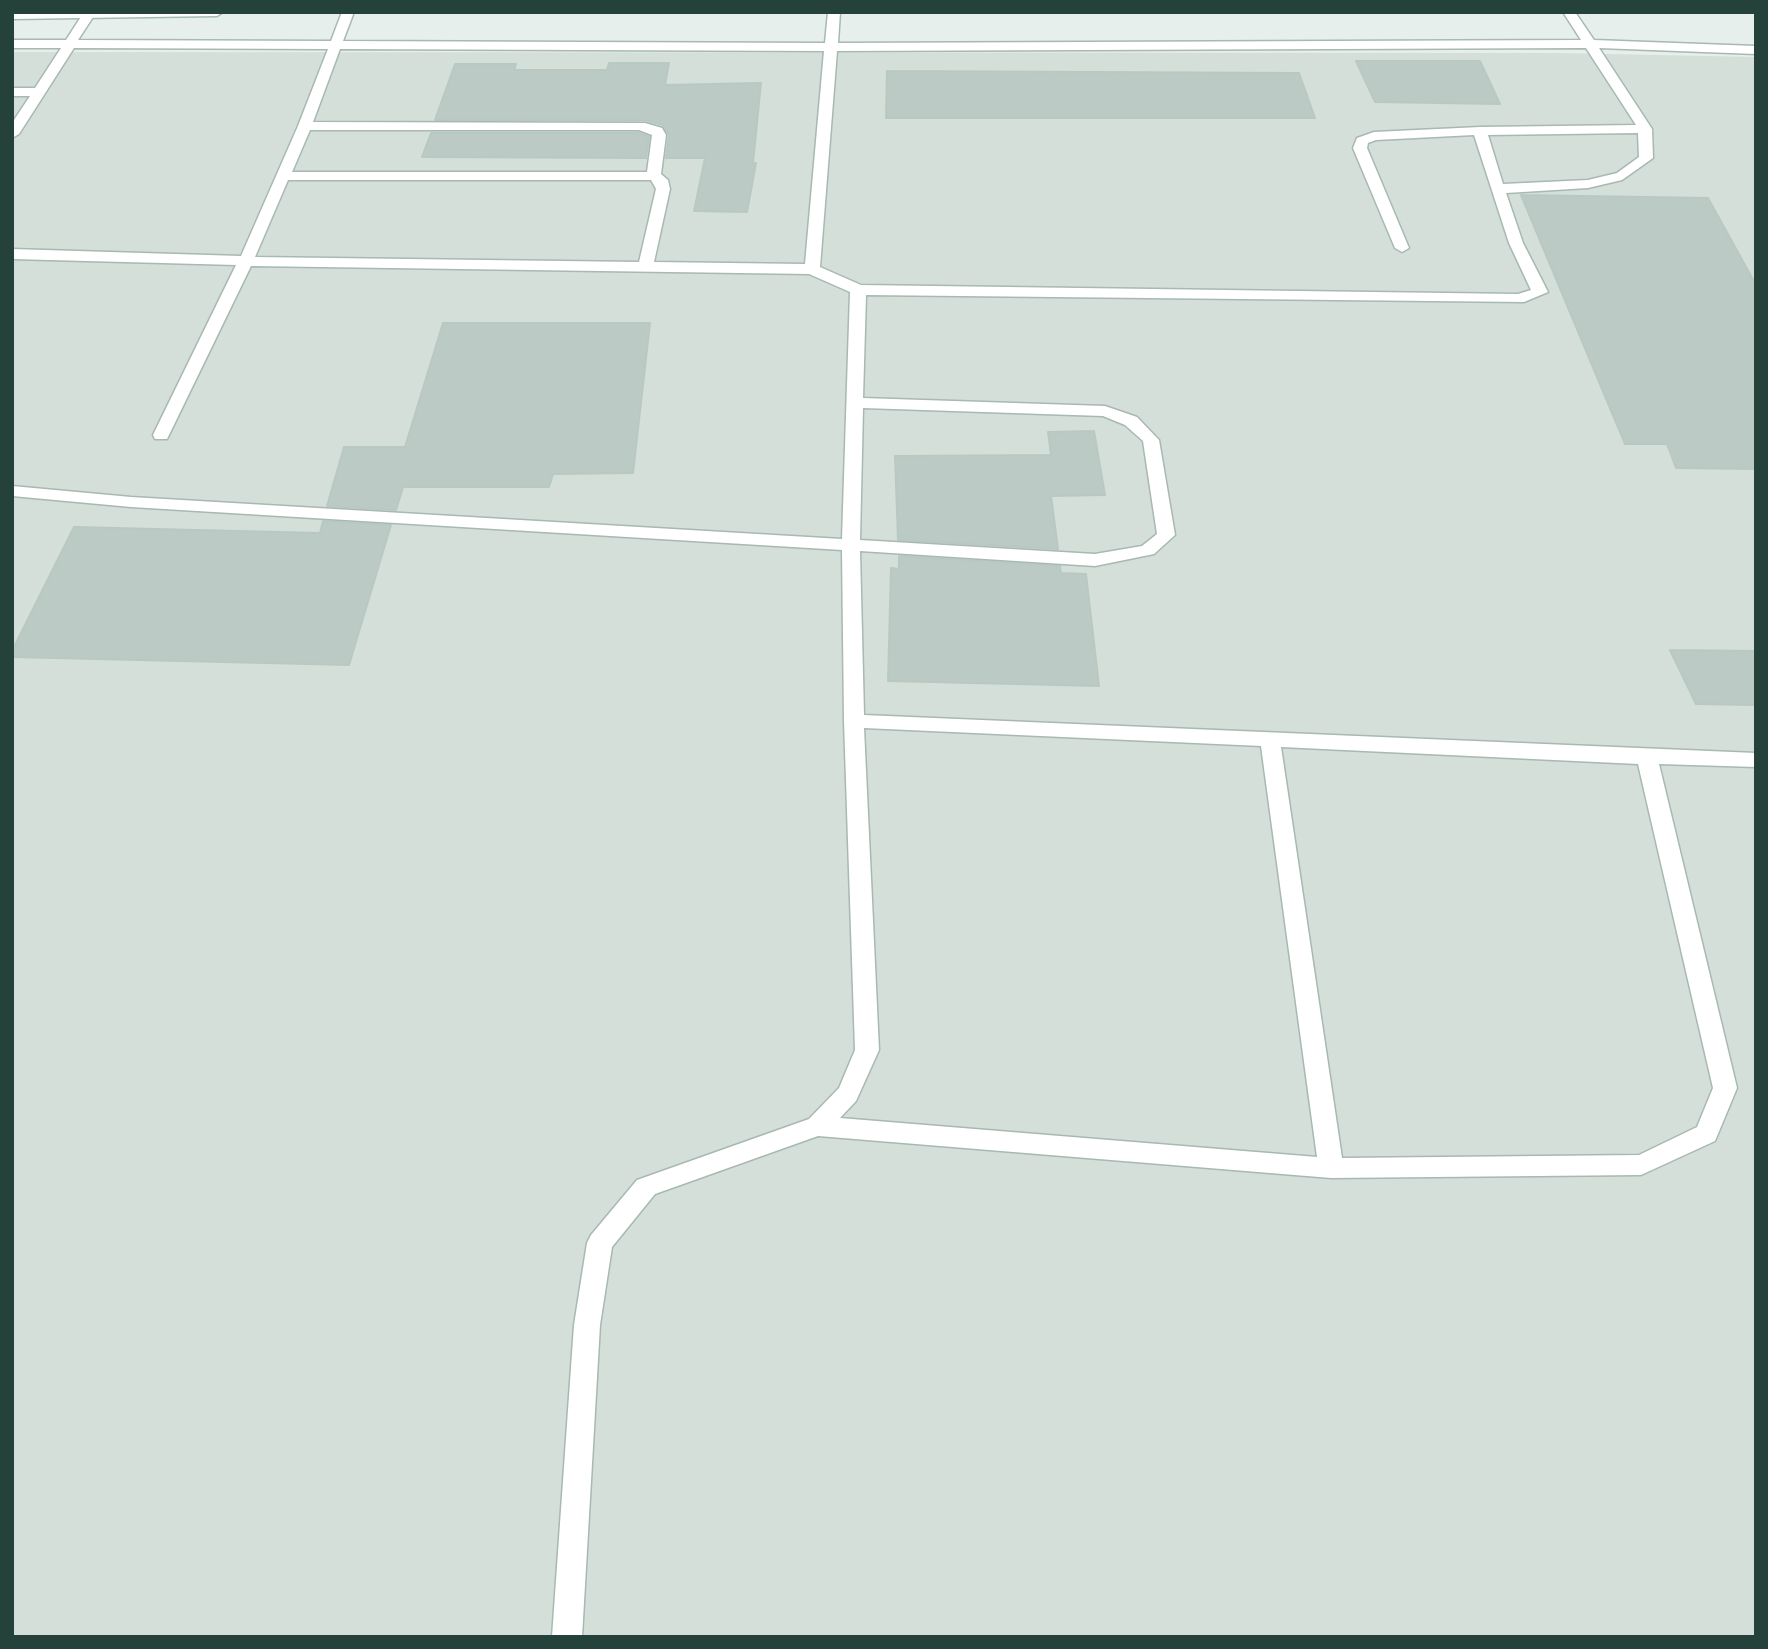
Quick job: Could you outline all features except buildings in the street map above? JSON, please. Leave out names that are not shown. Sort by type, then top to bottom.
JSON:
[{"type":"main road","points":[[12,15],[217,12]]},
{"type":"main road","points":[[162,435],[246,261],[305,126],[348,12]]},
{"type":"main road","points":[[812,269],[834,12]]},
{"type":"main road","points":[[1497,189],[1588,184],[1622,176],[1646,158],[1645,129],[1569,12]]},
{"type":"main road","points":[[12,134],[89,14]]},
{"type":"main road","points":[[12,44],[831,47],[1590,44],[1756,50]]},
{"type":"main road","points":[[12,92],[40,92]]},
{"type":"main road","points":[[305,126],[640,126],[657,131],[659,135],[654,176]]},
{"type":"main road","points":[[1402,248],[1360,148],[1362,141],[1374,136],[1480,131],[1645,129]]},
{"type":"main road","points":[[12,254],[246,261],[812,269],[858,290],[1519,299],[1535,295],[1540,292],[1539,286],[1516,243],[1480,131]]},
{"type":"main road","points":[[282,176],[654,176],[661,180],[663,189],[646,266]]},
{"type":"main road","points":[[818,1126],[848,1094],[867,1050],[854,721],[851,544],[858,290]]},
{"type":"main road","points":[[12,491],[131,502],[1095,560],[1147,550],[1166,535],[1151,440],[1131,421],[1105,411],[853,403]]},
{"type":"main road","points":[[854,721],[1756,760]]},
{"type":"main road","points":[[1270,740],[1331,1168]]},
{"type":"main road","points":[[567,1637],[587,1325],[600,1242],[646,1187],[818,1126],[1331,1168],[1642,1165],[1706,1134],[1725,1088],[1647,757]]},
{"type":"shaded area","points":[[12,52],[1557,53],[1756,57],[1756,1637],[12,1637]]}]
